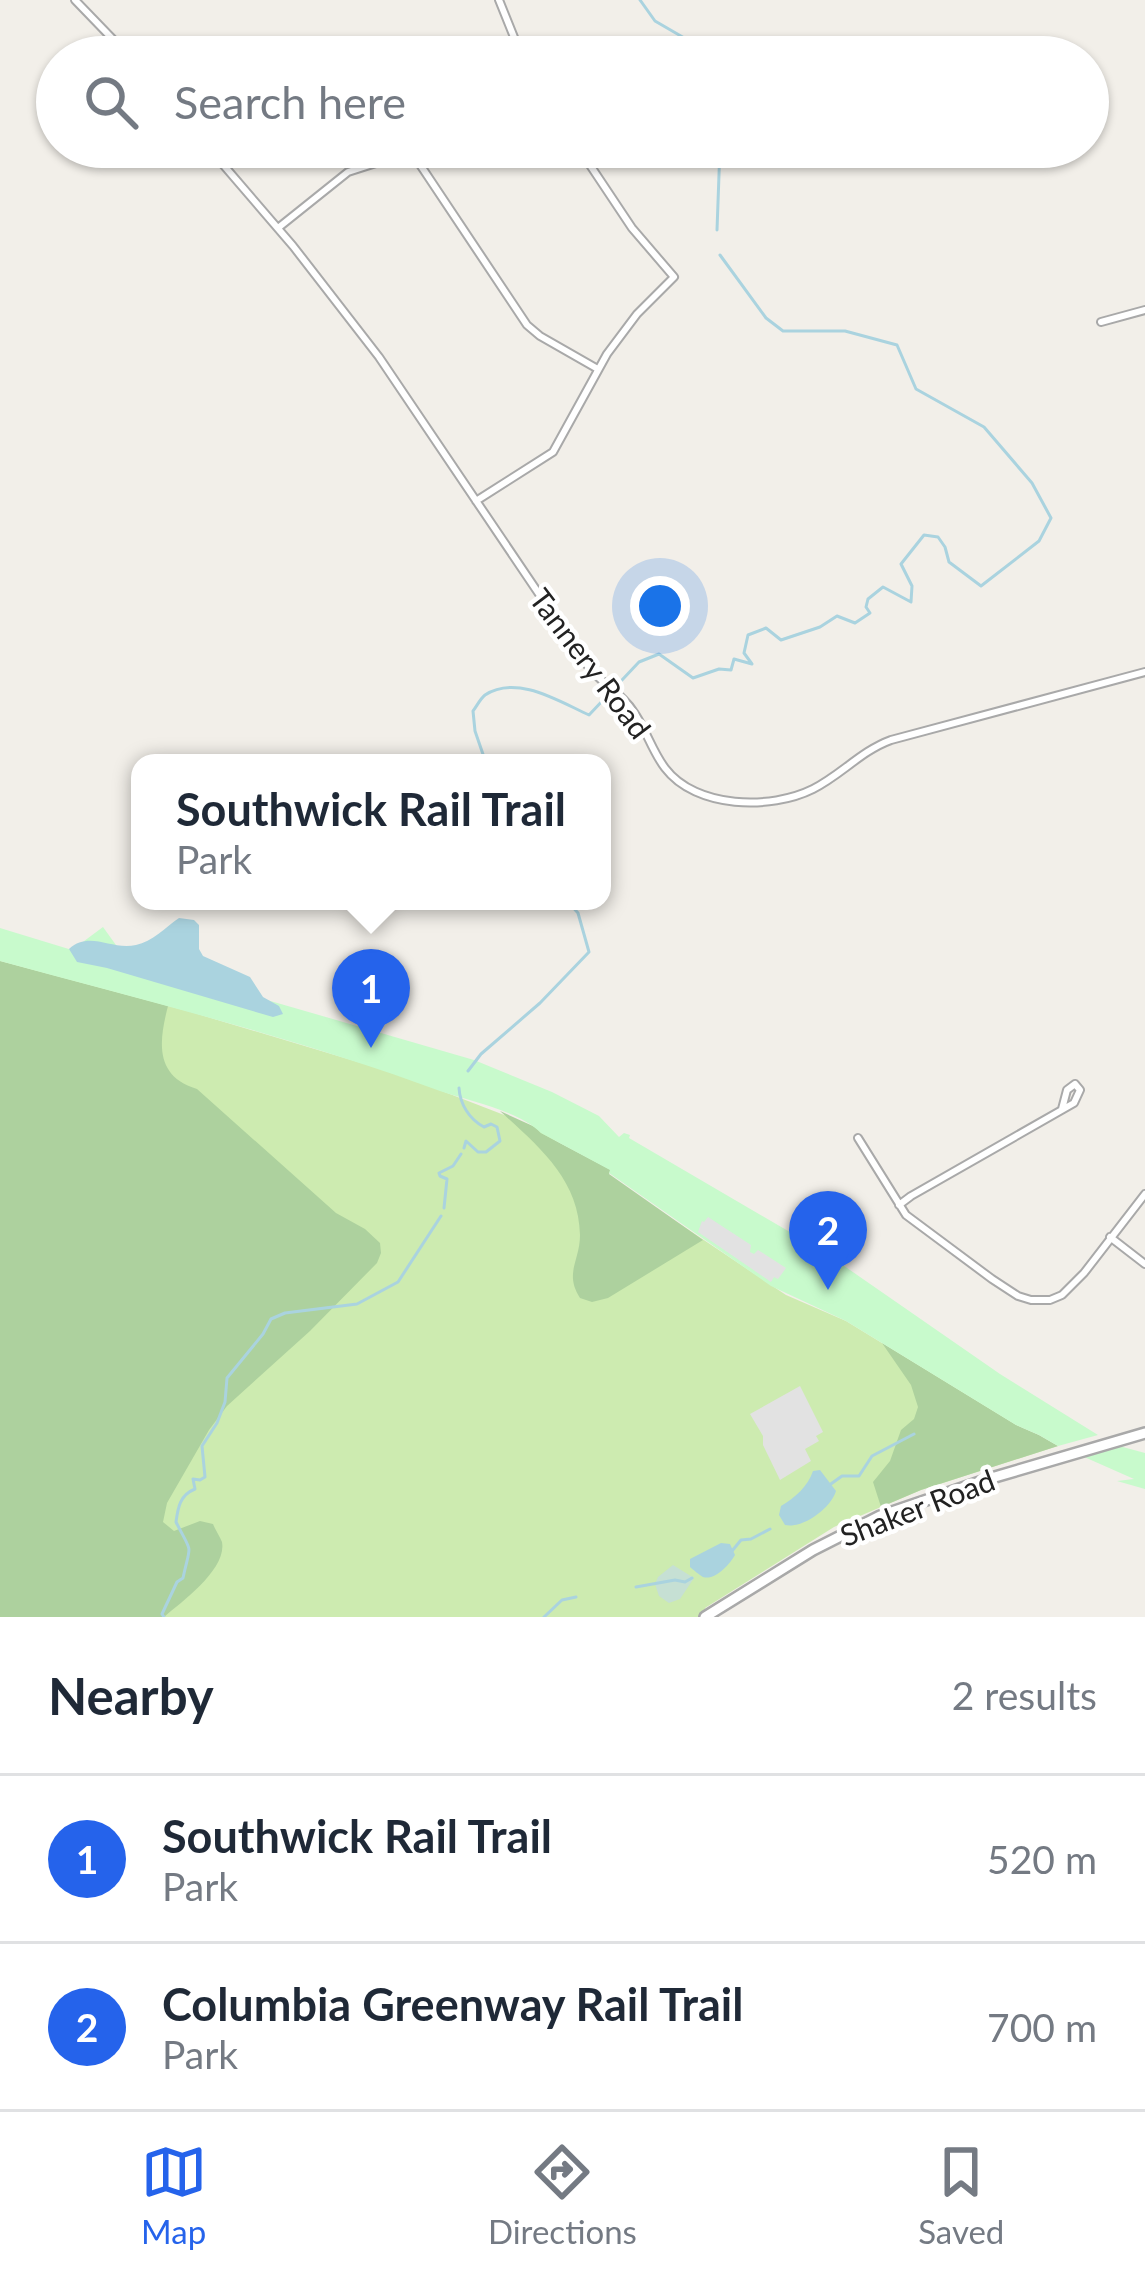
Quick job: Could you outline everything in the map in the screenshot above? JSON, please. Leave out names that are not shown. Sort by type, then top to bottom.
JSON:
[{"type":"street","points":[[75,0],[110,36]]},
{"type":"street","points":[[499,0],[514,36]]},
{"type":"street","name":"Tannery Road","points":[[226,168],[379,357],[587,665],[633,710],[674,778],[708,795],[740,802],[797,796],[891,740],[1145,672]]},
{"type":"street","points":[[278,228],[359,168]]},
{"type":"street","points":[[426,168],[526,325],[597,369]]},
{"type":"street","points":[[476,501],[553,452],[597,369],[638,314],[673,278],[592,168]]},
{"type":"street","points":[[1101,322],[1145,310]]},
{"type":"street","points":[[899,1205],[1062,1108]]},
{"type":"street","points":[[858,1138],[899,1205],[919,1226],[992,1279],[1031,1300],[1062,1295],[1145,1194]]},
{"type":"street","points":[[1110,1237],[1145,1264]]},
{"type":"street","name":"Shaker Road","points":[[705,1617],[813,1550],[880,1516],[1145,1433]]},
{"type":"green space","points":[[103,927],[126,959],[474,1060],[552,1092],[599,1116],[619,1137],[630,1135],[824,1252],[1000,1374],[1098,1435],[1058,1446],[1016,1425],[846,1321],[771,1286],[610,1170],[507,1113],[277,1037],[0,961],[0,928],[72,950]]},
{"type":"green space","points":[[0,961],[398,1074],[535,1127],[786,1295],[846,1321],[1058,1446],[921,1490],[834,1527],[705,1608],[710,1617],[0,1617]]},
{"type":"green space","points":[[0,961],[168,1006],[162,1044],[173,1075],[197,1089],[336,1213],[380,1243],[377,1263],[227,1406],[209,1430],[167,1503],[163,1522],[174,1531],[200,1521],[213,1524],[222,1552],[202,1584],[164,1617],[0,1617]]},
{"type":"green space","points":[[500,1111],[611,1170],[609,1174],[703,1240],[608,1298],[592,1302],[580,1298],[573,1281],[580,1235],[572,1197],[554,1165]]},
{"type":"green space","points":[[882,1343],[1058,1446],[881,1507],[873,1482],[890,1461],[901,1430],[914,1419],[918,1407],[911,1385]]},
{"type":"green space","points":[[1119,1446],[1145,1453],[1145,1489],[1117,1481],[1134,1479],[1082,1456]]},
{"type":"green space","points":[[673,1565],[694,1578],[680,1599],[669,1603],[659,1596],[655,1584]]},
{"type":"shaded area","points":[[708,1217],[751,1245],[750,1252],[758,1250],[786,1268],[778,1279],[771,1282],[698,1232]]},
{"type":"shaded area","points":[[800,1386],[823,1432],[816,1436],[819,1441],[805,1449],[811,1461],[780,1480],[750,1414]]},
{"type":"water","points":[[179,918],[199,925],[203,956],[250,977],[263,997],[283,1014],[273,1017],[77,962],[69,949],[85,941],[142,943]]},
{"type":"water","points":[[820,1470],[836,1491],[833,1498],[808,1520],[785,1525],[779,1515],[781,1506],[800,1491],[813,1471]]},
{"type":"water","points":[[721,1543],[730,1544],[735,1555],[722,1571],[708,1578],[690,1567],[690,1559]]},
{"type":"waterway","points":[[640,0],[655,21],[681,36]]},
{"type":"waterway","points":[[717,230],[719,168]]},
{"type":"waterway","points":[[483,754],[473,711],[485,695],[497,689],[538,692],[589,715],[639,662],[659,654],[693,678],[731,670],[734,659],[752,664],[744,653],[748,635],[766,628],[781,640],[837,616],[855,623],[870,613],[868,599],[883,587],[911,602],[912,586],[901,564],[924,535],[938,537],[949,562],[981,586],[1039,541],[1051,518],[1032,483],[984,427],[916,389],[897,345],[845,331],[783,331],[766,318],[720,255]]},
{"type":"waterway","points":[[468,1071],[589,952],[575,910]]},
{"type":"waterway","points":[[459,1088],[470,1115],[484,1127],[497,1127],[500,1141],[486,1152],[478,1152],[466,1141],[464,1148]]},
{"type":"waterway","points":[[444,1208],[447,1179],[439,1173],[453,1166],[461,1154]]},
{"type":"waterway","points":[[164,1617],[189,1553],[176,1522],[179,1507],[195,1489],[193,1479],[205,1477],[202,1446],[225,1402],[227,1378],[271,1319],[357,1304],[398,1282],[441,1216]]},
{"type":"waterway","points":[[828,1486],[842,1476],[859,1476],[872,1456],[914,1434]]},
{"type":"waterway","points":[[732,1551],[741,1540],[770,1529]]},
{"type":"waterway","points":[[636,1587],[692,1578]]},
{"type":"waterway","points":[[544,1617],[562,1600],[576,1597]]},
{"type":"place","name":"Southwick Rail Trail","points":[[371,1048]]},
{"type":"place","name":"Columbia Greenway Rail Trail","points":[[828,1290]]}]
